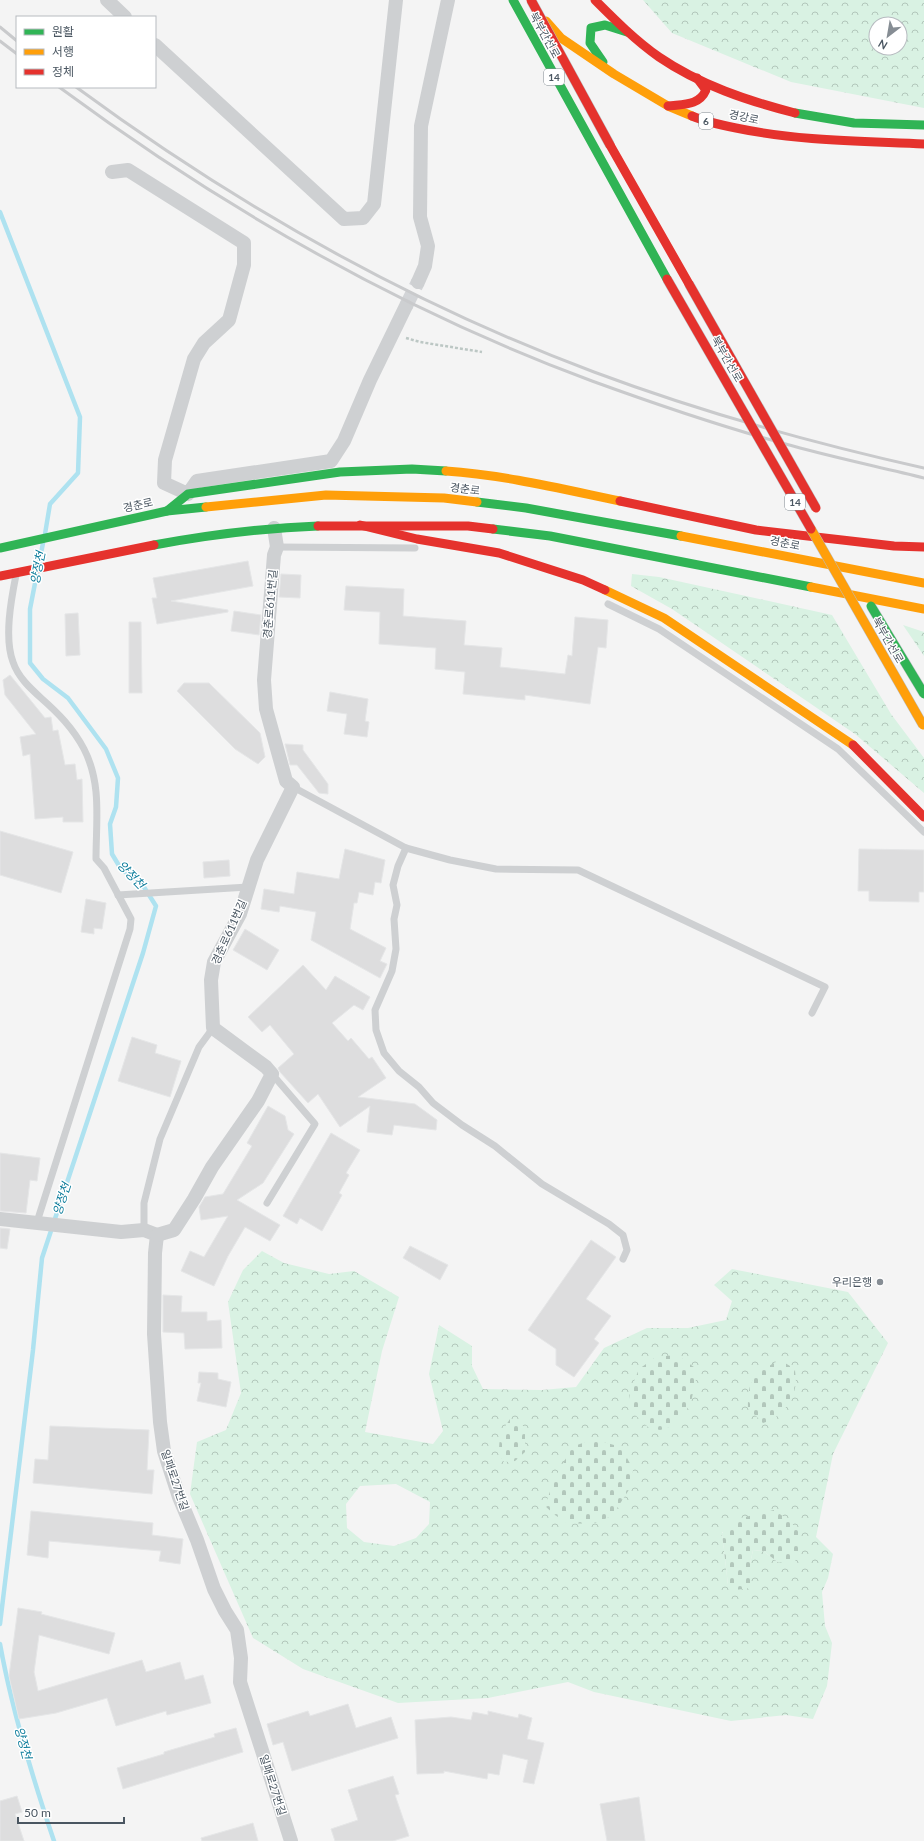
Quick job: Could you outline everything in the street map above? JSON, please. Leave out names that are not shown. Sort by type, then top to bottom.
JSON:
[{"type":"main road","name":"북부간선로","points":[[513,0],[596,153],[667,279],[923,726]]},
{"type":"main road","name":"경강로","points":[[527,0],[561,38],[614,74],[668,106],[703,120],[761,133],[833,140],[924,144]]},
{"type":"main road","name":"북부간선로","points":[[531,0],[610,145],[837,546]]},
{"type":"main road","name":"경강로","points":[[595,0],[627,32],[661,58],[697,78],[732,93],[786,111],[853,122],[924,125]]},
{"type":"main road","points":[[614,74],[589,45],[588,36],[591,28],[599,25],[611,26],[627,32]]},
{"type":"main road","points":[[668,106],[700,101],[706,90],[697,78]]},
{"type":"main road","points":[[167,511],[188,494],[322,474],[412,469],[473,473],[756,530],[894,546],[924,547]]},
{"type":"main road","name":"경춘로","points":[[0,548],[167,511],[326,495],[444,498],[526,508],[668,533],[924,583]]},
{"type":"main road","points":[[360,525],[417,539],[499,553],[583,580],[664,618],[852,744],[924,817]]},
{"type":"main road","points":[[0,576],[201,536],[274,528],[360,525],[468,526],[550,536],[924,609]]},
{"type":"main road","name":"북부간선로","points":[[845,560],[924,694]]},
{"type":"street","points":[[107,0],[124,16]]},
{"type":"street","points":[[156,46],[344,219],[363,218],[374,204],[396,0]]},
{"type":"street","points":[[418,282],[425,266],[428,246],[420,217],[421,126],[448,0]]},
{"type":"street","points":[[112,172],[128,170],[244,243],[244,265],[229,320],[204,343],[194,359],[165,460],[164,483],[188,494],[197,481],[331,461],[344,441],[370,380],[406,306]]},
{"type":"street","name":"경춘로611번길","points":[[213,1028],[211,980],[214,962],[240,914],[257,860],[293,787],[286,781],[266,709],[264,680],[274,555],[277,547],[274,528]]},
{"type":"street","points":[[0,1219],[121,1232],[151,1233],[174,1230],[212,1167],[258,1101],[272,1074],[266,1067],[213,1028]]},
{"type":"street","name":"일패로27번길","points":[[151,1233],[155,1253],[154,1334],[160,1422],[164,1451],[179,1497],[197,1540],[214,1589],[224,1611],[237,1630],[241,1658],[240,1682],[291,1841]]},
{"type":"lane","points":[[277,547],[424,549]]},
{"type":"lane","points":[[20,572],[10,605],[9,650],[13,663],[21,678],[62,717],[75,732],[84,750],[96,781],[98,826],[96,859],[104,868],[120,895],[131,918],[130,929],[39,1223]]},
{"type":"lane","points":[[598,599],[659,629],[838,749],[924,832]]},
{"type":"lane","points":[[293,787],[406,848],[450,860],[496,869],[578,870],[825,987],[812,1013]]},
{"type":"lane","points":[[406,848],[398,866],[393,885],[397,905],[394,919],[396,949],[392,970],[375,1010],[376,1030],[384,1053],[399,1071],[419,1087],[433,1103],[462,1125],[495,1146],[542,1184],[609,1224],[623,1235],[627,1250],[622,1259]]},
{"type":"lane","points":[[120,895],[248,887]]},
{"type":"lane","points":[[151,1233],[144,1203],[160,1139],[199,1047],[213,1028]]},
{"type":"lane","points":[[267,1203],[315,1124],[272,1074]]},
{"type":"path","points":[[392,333],[420,342],[482,352]]},
{"type":"green space","points":[[643,0],[924,0],[924,108],[791,82],[672,33]]},
{"type":"green space","points":[[632,574],[659,577],[832,615],[891,714],[924,758],[924,793],[855,734],[672,609],[631,586]]},
{"type":"green space","points":[[903,625],[924,632],[924,656]]},
{"type":"green space","points":[[262,1251],[284,1263],[329,1274],[354,1271],[399,1297],[382,1351],[365,1432],[433,1444],[443,1431],[429,1374],[439,1325],[472,1346],[472,1366],[483,1389],[542,1390],[576,1387],[604,1348],[647,1328],[688,1328],[726,1320],[732,1301],[714,1285],[732,1269],[848,1292],[888,1343],[833,1454],[816,1537],[833,1554],[828,1578],[822,1592],[825,1626],[832,1643],[827,1686],[813,1719],[786,1715],[731,1721],[594,1692],[568,1682],[488,1698],[398,1703],[303,1669],[253,1638],[190,1494],[197,1442],[226,1430],[241,1393],[228,1302],[243,1270]],"holes":[[[396,1484],[430,1502],[429,1524],[416,1538],[394,1546],[364,1542],[347,1528],[346,1504],[360,1486]],[[722,1532],[800,1553],[778,1562],[763,1551],[753,1550],[750,1564],[750,1588],[728,1585]]]},
{"type":"green space","points":[[677,1355],[698,1370],[691,1402],[678,1425],[660,1430],[648,1427],[633,1413],[629,1394],[639,1369],[656,1357]]},
{"type":"green space","points":[[780,1360],[795,1369],[796,1383],[791,1400],[784,1410],[774,1418],[763,1423],[748,1408],[749,1390],[751,1383],[758,1373]]},
{"type":"green space","points":[[510,1419],[521,1419],[525,1434],[525,1452],[515,1461],[504,1462],[499,1451],[499,1446],[504,1429]]},
{"type":"green space","points":[[593,1439],[621,1447],[633,1469],[632,1485],[612,1516],[592,1524],[567,1523],[545,1506],[554,1480],[572,1447]]},
{"type":"green space","points":[[774,1510],[791,1522],[799,1532],[802,1545],[799,1556],[791,1565],[778,1562],[763,1551],[753,1550],[750,1564],[750,1588],[735,1590],[728,1585],[722,1533],[737,1519]]},
{"type":"building","points":[[248,561],[253,586],[171,601],[228,610],[228,612],[157,624],[152,598],[157,598],[153,578]]},
{"type":"building","points":[[281,574],[301,575],[300,598],[279,597]]},
{"type":"building","points":[[346,586],[404,589],[403,616],[466,621],[464,645],[502,648],[500,667],[565,674],[568,655],[572,656],[575,617],[608,620],[606,648],[598,647],[590,704],[525,695],[525,700],[463,694],[465,672],[435,669],[436,648],[379,644],[380,612],[344,610]]},
{"type":"building","points":[[234,611],[261,615],[259,635],[231,631]]},
{"type":"building","points":[[78,613],[80,655],[66,656],[65,614]]},
{"type":"building","points":[[129,622],[141,622],[142,693],[129,693]]},
{"type":"building","points":[[10,675],[45,718],[51,717],[53,731],[58,730],[65,765],[75,764],[77,780],[82,779],[83,822],[63,822],[63,817],[35,819],[30,754],[23,756],[20,737],[36,734],[5,695],[3,680]]},
{"type":"building","points":[[184,683],[209,683],[260,733],[265,757],[258,764],[235,749],[177,691]]},
{"type":"building","points":[[330,692],[368,699],[365,721],[369,722],[367,737],[344,734],[347,714],[327,711]]},
{"type":"building","points":[[285,744],[303,745],[303,750],[328,784],[328,794],[319,793],[297,765],[290,765]]},
{"type":"building","points":[[0,831],[73,852],[61,893],[0,875]]},
{"type":"building","points":[[345,849],[385,860],[381,883],[375,882],[373,895],[359,892],[357,903],[354,903],[350,929],[386,948],[380,961],[387,964],[380,978],[311,940],[316,912],[280,906],[279,912],[261,909],[264,889],[294,894],[297,872],[339,879]]},
{"type":"building","points":[[859,849],[924,850],[924,892],[919,892],[919,902],[869,901],[869,891],[858,891]]},
{"type":"building","points":[[229,860],[230,876],[204,878],[203,862]]},
{"type":"building","points":[[86,899],[106,903],[102,929],[94,928],[94,934],[81,932]]},
{"type":"building","points":[[245,929],[279,950],[267,970],[233,950]]},
{"type":"building","points":[[303,965],[326,990],[335,976],[370,997],[363,1010],[354,1005],[332,1023],[348,1041],[351,1038],[369,1059],[372,1057],[386,1078],[358,1097],[415,1104],[437,1120],[436,1130],[394,1125],[392,1135],[367,1132],[370,1106],[340,1127],[318,1094],[308,1103],[280,1072],[278,1068],[294,1054],[270,1025],[262,1032],[248,1017]]},
{"type":"building","points":[[132,1037],[157,1045],[155,1053],[181,1061],[170,1097],[118,1081]]},
{"type":"building","points":[[268,1106],[285,1116],[288,1130],[294,1134],[263,1183],[237,1200],[280,1225],[270,1241],[245,1227],[228,1256],[214,1286],[181,1271],[190,1251],[204,1257],[228,1216],[201,1220],[199,1207],[205,1197],[223,1194],[252,1146],[247,1143]]},
{"type":"building","points":[[331,1133],[360,1150],[346,1173],[349,1175],[339,1193],[342,1195],[322,1231],[300,1218],[297,1224],[283,1216]]},
{"type":"building","points":[[0,1153],[40,1158],[37,1181],[30,1180],[26,1213],[0,1211]]},
{"type":"building","points":[[0,1228],[10,1229],[7,1249],[0,1248]]},
{"type":"building","points":[[591,1240],[616,1257],[586,1299],[611,1316],[594,1339],[599,1343],[574,1377],[556,1365],[556,1349],[528,1330]]},
{"type":"building","points":[[410,1246],[448,1265],[440,1280],[403,1258]]},
{"type":"building","points":[[163,1295],[182,1296],[181,1312],[207,1312],[207,1321],[221,1320],[222,1348],[185,1349],[184,1333],[163,1332]]},
{"type":"building","points":[[199,1372],[218,1373],[218,1379],[231,1382],[226,1407],[197,1401],[201,1383],[198,1383]]},
{"type":"building","points":[[50,1426],[149,1430],[147,1470],[154,1470],[152,1494],[33,1483],[35,1459],[48,1460]]},
{"type":"building","points":[[31,1511],[153,1523],[152,1535],[183,1539],[180,1564],[159,1561],[161,1551],[49,1541],[48,1558],[27,1555]]},
{"type":"building","points":[[18,1608],[42,1612],[41,1614],[115,1633],[109,1654],[39,1635],[34,1672],[38,1691],[142,1660],[146,1672],[180,1662],[185,1680],[203,1675],[211,1703],[167,1715],[166,1711],[116,1726],[107,1698],[56,1713],[19,1719],[9,1676]]},
{"type":"building","points":[[348,1704],[356,1728],[391,1717],[398,1738],[292,1771],[283,1742],[273,1745],[267,1724],[308,1711],[310,1716]]},
{"type":"building","points":[[488,1711],[518,1718],[519,1714],[532,1718],[527,1739],[544,1743],[534,1784],[523,1782],[528,1760],[503,1754],[499,1775],[488,1773],[487,1779],[444,1771],[444,1773],[417,1774],[415,1720],[451,1717],[471,1720],[473,1712],[488,1715]]},
{"type":"building","points":[[236,1728],[243,1752],[123,1789],[117,1768],[215,1737],[214,1734]]},
{"type":"building","points":[[393,1776],[399,1794],[395,1795],[409,1836],[393,1841],[335,1841],[331,1829],[358,1820],[348,1790]]},
{"type":"building","points":[[17,1796],[22,1812],[15,1814],[24,1841],[0,1841],[0,1801]]},
{"type":"building","points":[[639,1797],[645,1841],[607,1841],[600,1804]]},
{"type":"building","points":[[253,1823],[258,1841],[202,1841],[201,1838]]},
{"type":"waterway","name":"양정천","points":[[0,212],[80,417],[78,473],[50,504],[45,534]]},
{"type":"waterway","name":"양정천","points":[[39,564],[43,543]]},
{"type":"waterway","name":"양정천","points":[[0,1624],[33,1350],[42,1258],[143,953],[156,906],[142,884],[121,869],[112,854],[110,824],[116,807],[118,778],[106,749],[68,698],[43,679],[30,663],[30,609],[37,573]]},
{"type":"waterway","name":"양정천","points":[[0,1644],[10,1694],[23,1743],[54,1841]]},
{"type":"tunnel","points":[[406,306],[418,282]]},
{"type":"railway","points":[[0,27],[16,40]]},
{"type":"railway","points":[[0,41],[16,53]]},
{"type":"railway","points":[[60,88],[184,174],[249,214],[315,253],[382,289],[451,322],[521,353],[592,381],[692,416],[742,432],[809,450],[924,478]]},
{"type":"railway","points":[[77,88],[136,130],[261,210],[325,248],[457,315],[525,345],[634,387],[757,426],[924,468]]},
{"type":"traffic: fast","points":[[513,0],[667,279]]},
{"type":"traffic: fast","points":[[603,62],[590,43],[591,28],[605,25],[627,32]]},
{"type":"traffic: fast","points":[[795,113],[854,123],[924,125]]},
{"type":"traffic: fast","points":[[167,511],[188,494],[340,472],[412,469],[446,471]]},
{"type":"traffic: fast","points":[[477,502],[526,508],[681,536]]},
{"type":"traffic: fast","points":[[0,548],[167,511],[206,507]]},
{"type":"traffic: fast","points":[[154,545],[235,532],[318,526]]},
{"type":"traffic: fast","points":[[493,529],[550,536],[811,587]]},
{"type":"traffic: fast","points":[[871,606],[924,694]]},
{"type":"traffic: slow","points":[[546,21],[561,38],[614,74],[668,106],[692,116]]},
{"type":"traffic: slow","points":[[446,471],[512,479],[620,501]]},
{"type":"traffic: slow","points":[[206,507],[326,495],[444,498],[477,502]]},
{"type":"traffic: slow","points":[[811,529],[923,725]]},
{"type":"traffic: slow","points":[[681,536],[924,583]]},
{"type":"traffic: slow","points":[[811,587],[924,609]]},
{"type":"traffic: slow","points":[[605,590],[664,618],[853,745]]},
{"type":"traffic: jam","points":[[531,0],[610,145]]},
{"type":"traffic: jam","points":[[595,0],[642,44],[675,67],[725,91],[795,113]]},
{"type":"traffic: jam","points":[[668,106],[695,102],[699,99],[706,90],[697,78]]},
{"type":"traffic: jam","points":[[692,116],[725,126],[783,136],[830,140],[924,144]]},
{"type":"traffic: jam","points":[[610,145],[689,284]]},
{"type":"traffic: jam","points":[[667,279],[811,529]]},
{"type":"traffic: jam","points":[[689,284],[816,508]]},
{"type":"traffic: jam","points":[[620,501],[756,530],[894,546],[924,547]]},
{"type":"traffic: jam","points":[[360,525],[417,539],[499,553],[583,580],[605,590]]},
{"type":"traffic: jam","points":[[318,526],[468,526],[493,529]]},
{"type":"traffic: jam","points":[[0,576],[154,545]]},
{"type":"traffic: jam","points":[[853,745],[924,817]]},
{"type":"place","name":"우리은행","points":[[880,1282]]}]
